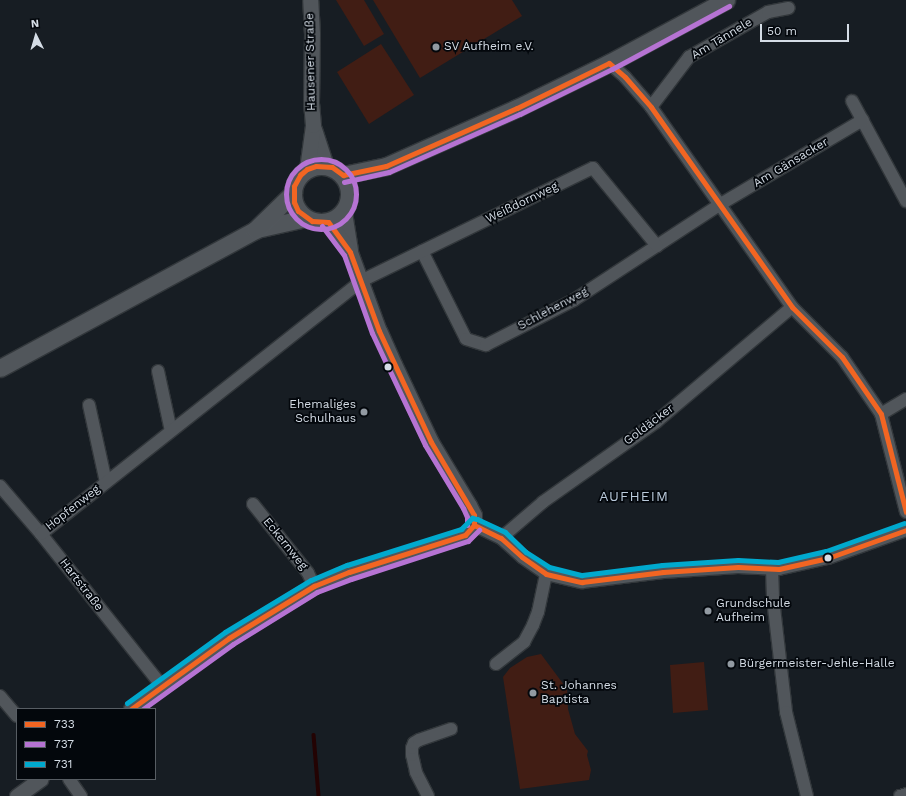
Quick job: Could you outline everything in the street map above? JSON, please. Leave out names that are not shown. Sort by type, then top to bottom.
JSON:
[{"type":"main road","points":[[343,175],[386,166],[517,108],[609,63],[726,0]]},
{"type":"main road","points":[[0,368],[255,230],[306,218],[319,222],[328,222],[338,217],[344,212],[349,203],[350,195],[349,185],[343,175],[337,170],[326,166],[316,166],[307,169],[297,179],[293,193],[296,207],[306,218]]},
{"type":"main road","points":[[350,195],[386,166]]},
{"type":"main road","points":[[255,230],[293,193]]},
{"type":"street","name":"Hausener Straße","points":[[307,169],[313,125],[310,0]]},
{"type":"street","name":"Am Tännele","points":[[651,107],[689,57],[768,12],[789,8]]},
{"type":"street","points":[[609,63],[625,76],[651,107],[719,206],[792,307],[842,358],[881,414],[906,512]]},
{"type":"street","points":[[852,101],[906,200]]},
{"type":"street","name":"Am Gänsacker","points":[[719,206],[863,120]]},
{"type":"street","name":"Hausener Straße","points":[[313,125],[326,166]]},
{"type":"street","name":"Weißdornweg","points":[[361,281],[592,168],[657,246]]},
{"type":"street","name":"Schlehenweg","points":[[422,251],[466,339],[486,345],[574,300],[719,206]]},
{"type":"street","points":[[132,708],[228,638],[314,586],[350,572],[465,535],[474,525],[474,515],[469,504],[431,442],[379,331],[350,252],[344,212]]},
{"type":"street","points":[[328,222],[350,252]]},
{"type":"street","name":"Hopfenweg","points":[[41,534],[361,281]]},
{"type":"street","name":"Goldäcker","points":[[501,538],[542,502],[656,422],[792,307]]},
{"type":"street","points":[[158,371],[171,430]]},
{"type":"street","points":[[881,414],[906,399]]},
{"type":"street","name":"Hopfenweg","points":[[89,405],[106,482]]},
{"type":"street","name":"Hartstraße","points":[[0,486],[41,534],[162,685]]},
{"type":"street","name":"Eckernweg","points":[[253,504],[308,573],[314,586]]},
{"type":"street","points":[[474,525],[501,538],[522,557],[546,574],[582,582],[663,572],[738,567],[772,569],[798,566],[828,558],[906,530]]},
{"type":"street","points":[[772,569],[773,599],[786,712],[806,796]]},
{"type":"street","points":[[496,664],[524,642],[538,612],[546,574]]},
{"type":"street","points":[[0,696],[16,715]]},
{"type":"street","points":[[428,796],[414,768],[412,748],[414,743],[419,740],[451,729]]},
{"type":"street","points":[[17,796],[39,780]]},
{"type":"street","points":[[70,780],[80,796]]},
{"type":"street","points":[[900,796],[906,794]]},
{"type":"shaded area","points":[[336,0],[364,0],[384,34],[364,46]]},
{"type":"shaded area","name":"SV Aufheim e.V.","points":[[373,0],[512,0],[522,16],[420,78]]},
{"type":"shaded area","points":[[381,44],[414,95],[369,124],[337,72]]},
{"type":"shaded area","points":[[541,654],[567,689],[568,709],[575,734],[588,751],[587,755],[591,770],[589,780],[520,789],[503,677],[510,668],[527,657]]},
{"type":"shaded area","points":[[704,662],[708,710],[673,713],[670,665]]},
{"type":"waterway","points":[[314,735],[319,796]]},
{"type":"transit line","name":"737","points":[[344,182],[389,172],[520,114],[612,69],[729,6]]},
{"type":"transit line","name":"733","points":[[474,525],[474,515],[431,442],[379,331],[350,252],[328,222],[312,221],[298,211],[294,202],[294,186],[300,175],[307,169],[316,166],[332,167],[343,175],[386,166],[517,108],[609,63],[625,77],[651,107],[792,307],[842,357],[881,414],[906,512]]},
{"type":"transit line","name":"737","points":[[314,159],[328,159],[341,165],[350,174],[354,180],[356,194],[354,208],[346,219],[335,227],[328,229],[314,229],[307,227],[296,219],[288,208],[286,201],[286,187],[288,180],[296,169],[307,161],[314,159]]},
{"type":"transit line","name":"737","points":[[322,226],[344,255],[372,333],[425,445],[463,508],[467,517],[467,525]]},
{"type":"transit line","name":"731","points":[[127,703],[225,632],[311,580],[347,565],[461,529],[472,518],[505,532],[526,552],[549,567],[582,575],[662,565],[738,560],[778,562],[826,551],[904,523]]},
{"type":"transit line","name":"733","points":[[474,525],[501,538],[522,557],[546,574],[582,582],[663,572],[738,567],[779,569],[828,558],[906,530]]},
{"type":"transit line","name":"733","points":[[132,708],[229,638],[314,586],[349,572],[465,535],[474,525]]},
{"type":"transit line","name":"737","points":[[144,708],[233,644],[317,592],[351,579],[468,541],[479,530]]},
{"type":"place","name":"SV Aufheim e.V.","points":[[436,47]]},
{"type":"place","name":"Ehemaliges Schulhaus","points":[[364,412]]},
{"type":"place","name":"Grundschule Aufheim","points":[[708,611]]},
{"type":"place","name":"Bürgermeister-Jehle-Halle","points":[[731,664]]},
{"type":"place","name":"St. Johannes Baptista","points":[[533,693]]},
{"type":"district","name":"AUFHEIM","points":[[634,496]]}]
